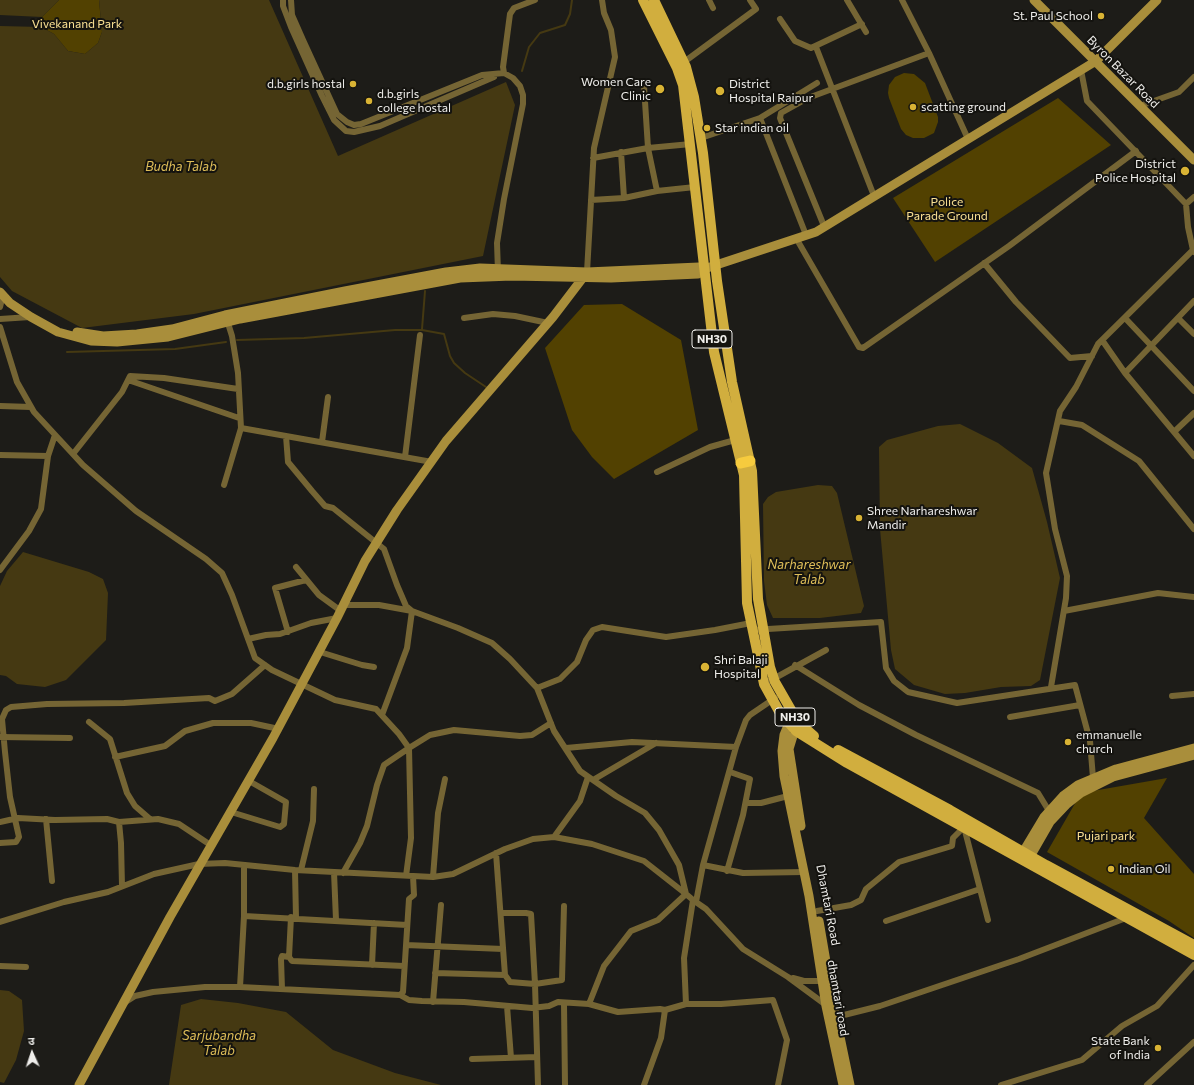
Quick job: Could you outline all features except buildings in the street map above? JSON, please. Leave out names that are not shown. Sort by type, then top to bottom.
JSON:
[{"type":"main road","name":"NH30","points":[[643,0],[677,68],[683,85],[714,352],[736,440],[746,462],[744,475],[745,571],[747,603],[764,684],[777,697],[795,724],[847,763],[964,828],[1025,857],[1194,945]]},
{"type":"main road","name":"NH30","points":[[654,0],[684,62],[694,97],[701,138],[716,267],[732,382],[746,462],[755,501],[758,599],[777,697]]},
{"type":"main road","name":"NH30","points":[[795,724],[830,746],[950,810],[1126,918],[1194,955]]},
{"type":"street","points":[[282,0],[291,27],[322,96],[334,120],[346,130],[354,132],[380,126],[487,78],[499,76],[513,78]]},
{"type":"street","points":[[291,0],[292,15],[337,114],[347,122],[354,125],[361,124],[466,80],[482,75],[504,73],[513,78],[520,86],[523,95],[523,104],[504,199],[497,243],[498,273]]},
{"type":"street","points":[[504,73],[503,67],[510,14],[514,8],[535,0]]},
{"type":"street","points":[[79,1085],[170,917],[279,729],[341,611],[365,561],[397,510],[446,441],[548,323],[585,275],[593,158],[597,131],[615,57],[611,30],[604,14],[602,0]]},
{"type":"street","points":[[709,0],[713,8]]},
{"type":"street","points":[[684,62],[756,9],[750,0]]},
{"type":"street","points":[[847,0],[866,32]]},
{"type":"street","points":[[902,0],[929,53],[968,139]]},
{"type":"street","name":"Byron Bazar Road","points":[[1034,0],[1194,160]]},
{"type":"street","points":[[0,319],[34,319],[82,334],[104,336],[137,334],[172,329],[446,272],[480,268],[498,273],[585,275],[699,267],[704,270],[716,267],[806,235],[874,196],[1096,61],[1157,0]]},
{"type":"street","points":[[780,20],[795,41],[811,48],[816,47],[862,24]]},
{"type":"street","points":[[816,47],[874,196]]},
{"type":"street","points":[[824,226],[780,118],[781,113],[787,108],[808,98],[929,53]]},
{"type":"street","points":[[1051,687],[1064,610],[1067,576],[1055,529],[1046,472],[1059,421],[1060,411],[1076,387],[1102,340],[1193,251],[1188,227],[1186,204],[1087,101],[1081,70]]},
{"type":"street","points":[[1140,106],[1179,92],[1194,77]]},
{"type":"street","points":[[701,138],[760,118],[817,83]]},
{"type":"street","points":[[644,86],[648,148],[657,191]]},
{"type":"street","points":[[760,118],[806,235]]},
{"type":"street","points":[[593,158],[648,148],[691,144]]},
{"type":"street","points":[[796,238],[855,340],[860,347],[863,348],[984,263],[1136,151]]},
{"type":"street","points":[[621,152],[624,198]]},
{"type":"street","points":[[591,200],[624,198],[657,191],[696,187]]},
{"type":"street","points":[[1186,204],[1194,197]]},
{"type":"street","points":[[984,263],[1016,302],[1070,358],[1092,356]]},
{"type":"street","points":[[1,293],[10,302],[34,319]]},
{"type":"street","points":[[0,307],[1,293]]},
{"type":"street","points":[[1126,373],[1194,301]]},
{"type":"street","points":[[464,318],[493,314],[515,316],[548,323]]},
{"type":"street","points":[[224,485],[241,428],[239,418],[238,373],[232,336],[226,318]]},
{"type":"street","points":[[1125,318],[1194,391]]},
{"type":"street","points":[[1178,318],[1194,334]]},
{"type":"street","points":[[0,327],[17,382],[31,406],[55,435],[73,454],[136,511],[206,559],[222,573],[232,595],[255,658],[302,685],[335,700],[376,709],[408,748],[411,838],[406,876]]},
{"type":"street","points":[[405,457],[420,335]]},
{"type":"street","points":[[1102,340],[1126,373],[1194,455]]},
{"type":"street","points":[[73,454],[122,392],[130,376],[164,378],[238,389]]},
{"type":"street","points":[[128,380],[239,418]]},
{"type":"street","points":[[322,442],[328,398]]},
{"type":"street","points":[[0,406],[31,406]]},
{"type":"street","points":[[1175,432],[1194,413]]},
{"type":"street","points":[[1059,421],[1082,425],[1139,461],[1194,529]]},
{"type":"street","points":[[241,428],[432,462]]},
{"type":"street","points":[[0,570],[29,531],[41,509],[48,456],[55,435]]},
{"type":"street","points":[[286,436],[288,462],[325,506],[333,508],[384,549],[406,606],[412,611]]},
{"type":"street","points":[[657,472],[710,447],[736,440]]},
{"type":"street","points":[[0,455],[48,456]]},
{"type":"street","points":[[296,567],[319,595],[341,611]]},
{"type":"street","points":[[288,632],[276,588],[306,580]]},
{"type":"street","points":[[1064,610],[1158,594],[1194,597]]},
{"type":"street","points":[[248,640],[288,632],[341,611],[379,605],[412,611],[458,628],[492,643],[523,671],[537,688],[554,731],[580,771],[645,813],[659,830],[677,861],[686,894]]},
{"type":"street","points":[[382,715],[407,648],[412,611]]},
{"type":"street","points":[[537,688],[560,679],[577,662],[586,640],[593,630],[602,627],[666,637],[751,626],[763,629],[881,622],[886,668],[894,681],[908,692],[957,703],[1015,695],[1051,687],[1075,685],[1090,741],[1093,778]]},
{"type":"street","points":[[764,684],[796,665],[826,650]]},
{"type":"street","points":[[320,652],[362,665],[374,667]]},
{"type":"street","points":[[0,843],[16,842],[19,836],[10,796],[2,737],[2,719],[6,710],[11,707],[47,704],[124,703],[209,698],[214,701],[232,694],[265,665]]},
{"type":"street","points":[[796,665],[859,705],[916,735],[1038,793],[1049,810]]},
{"type":"street","points":[[1172,696],[1194,694]]},
{"type":"street","points":[[686,1004],[684,958],[694,901],[736,747],[746,720],[777,697]]},
{"type":"street","points":[[1010,717],[1080,705]]},
{"type":"street","points":[[89,722],[110,739],[127,793],[135,806],[150,819]]},
{"type":"street","points":[[115,757],[165,746],[185,732],[213,723],[251,723],[279,729]]},
{"type":"street","points":[[343,873],[360,843],[367,826],[377,785],[384,765],[430,735],[454,730],[520,736],[532,735],[551,723]]},
{"type":"street","name":"dhamtari road","points":[[795,724],[784,735],[782,750],[788,796],[804,872],[823,981],[832,1010],[843,1085]]},
{"type":"street","name":"Dhamtari Road","points":[[795,724],[790,743],[789,755],[801,830],[817,911],[832,1010],[850,1085]]},
{"type":"street","points":[[2,737],[30,736],[70,738]]},
{"type":"street","points":[[566,748],[632,742],[658,742],[736,747]]},
{"type":"street","points":[[554,837],[580,801],[591,779],[658,742]]},
{"type":"street","points":[[1025,857],[1049,810],[1070,791],[1093,778],[1116,769],[1194,748]]},
{"type":"street","points":[[1025,857],[1050,822],[1067,804],[1081,793],[1113,777],[1194,755]]},
{"type":"street","points":[[727,871],[746,803],[750,779],[730,772]]},
{"type":"street","points":[[433,876],[438,813],[445,779]]},
{"type":"street","points":[[231,812],[280,827],[284,824],[286,802],[249,781]]},
{"type":"street","points":[[289,957],[298,870],[313,821],[314,789]]},
{"type":"street","points":[[746,803],[761,803],[788,796]]},
{"type":"street","points":[[0,822],[15,819],[107,819],[119,822],[150,819],[179,824],[212,846]]},
{"type":"street","points":[[46,819],[52,881]]},
{"type":"street","points":[[119,822],[122,886]]},
{"type":"street","points":[[817,911],[851,905],[861,900],[866,889],[899,862],[952,846],[952,838],[964,828],[988,920]]},
{"type":"street","points":[[0,922],[64,902],[108,892],[154,874],[201,864],[244,865],[343,873],[433,876],[453,874],[532,839],[554,837],[592,844],[635,857],[650,865],[711,914],[743,949],[788,977],[832,1010],[880,1006],[1019,959],[1126,918]]},
{"type":"street","points":[[496,854],[505,975],[510,982],[535,984],[562,980],[564,906]]},
{"type":"street","points":[[240,987],[244,916],[244,865]]},
{"type":"street","points":[[703,865],[743,873],[804,872]]},
{"type":"street","points":[[334,872],[336,920]]},
{"type":"street","points":[[400,995],[403,992],[409,899],[414,895],[413,876]]},
{"type":"street","points":[[886,921],[980,889]]},
{"type":"street","points":[[589,1004],[604,966],[631,931],[658,920],[686,894]]},
{"type":"street","points":[[433,1002],[440,905]]},
{"type":"street","points":[[501,913],[531,914],[538,1085]]},
{"type":"street","points":[[244,916],[407,925]]},
{"type":"street","points":[[372,965],[374,923]]},
{"type":"street","points":[[406,945],[503,949]]},
{"type":"street","points":[[282,989],[282,956],[289,957],[292,960],[404,966]]},
{"type":"street","points":[[1001,1085],[1082,1060],[1122,1026],[1158,1006],[1194,965]]},
{"type":"street","points":[[0,966],[26,967]]},
{"type":"street","points":[[435,973],[505,975]]},
{"type":"street","points":[[788,977],[804,981],[823,981]]},
{"type":"street","points":[[122,1004],[135,996],[153,992],[205,987],[240,987],[400,995],[409,1000],[464,1002],[536,1008],[558,1002],[564,1004],[589,1004],[618,1012],[664,1010],[686,1004],[721,1004],[773,1000],[787,1040],[778,1085]]},
{"type":"street","points":[[564,1004],[565,1085]]},
{"type":"street","points":[[507,1006],[511,1058]]},
{"type":"street","points":[[644,1085],[661,1038],[664,1010]]},
{"type":"street","points":[[1147,1085],[1194,1042]]},
{"type":"street","points":[[472,1059],[537,1057]]},
{"type":"green space","name":"Vivekanand Park","points":[[59,0],[99,0],[102,32],[98,43],[85,54],[68,51],[54,34],[41,27],[42,17]]},
{"type":"green space","name":"scatting ground","points":[[904,73],[914,74],[925,83],[938,117],[938,122],[934,133],[924,138],[913,138],[906,135],[901,129],[889,98],[889,85],[895,77]]},
{"type":"green space","name":"Police Parade Ground","points":[[1058,98],[1111,145],[935,262],[893,198]]},
{"type":"green space","points":[[622,304],[681,340],[698,430],[614,479],[592,457],[572,430],[545,348],[584,305]]},
{"type":"green space","name":"Pujari park","points":[[1167,778],[1144,818],[1194,874],[1194,938],[1169,921],[1047,852],[1081,793]]},
{"type":"water","points":[[0,0],[59,0],[42,17],[0,15]]},
{"type":"water","name":"Budha Talab","points":[[99,0],[269,0],[338,156],[506,82],[515,105],[483,256],[194,314],[82,328],[12,291],[0,277],[0,26],[41,27],[54,34],[68,51],[85,54],[98,43],[102,32]]},
{"type":"water","points":[[960,424],[998,443],[1032,468],[1047,522],[1060,578],[1040,680],[1031,686],[1001,687],[965,693],[945,694],[914,685],[895,669],[891,650],[880,529],[879,447],[887,440],[938,426]]},
{"type":"water","name":"Narhareshwar Talab","points":[[818,485],[832,486],[837,493],[864,606],[861,613],[820,618],[773,618],[767,605],[764,581],[763,504],[768,497],[776,492]]},
{"type":"water","points":[[23,552],[89,572],[103,579],[108,593],[106,640],[66,680],[45,687],[17,684],[6,676],[0,675],[0,586],[7,571]]},
{"type":"water","points":[[0,990],[9,991],[22,1000],[24,1031],[16,1060],[4,1083],[0,1082]]},
{"type":"water","name":"Sarjubandha Talab","points":[[201,999],[238,1003],[286,1012],[333,1050],[395,1073],[441,1085],[169,1085],[181,1005]]},
{"type":"waterway","points":[[522,71],[529,47],[540,33],[565,25],[570,14],[572,0]]},
{"type":"waterway","points":[[422,329],[425,291]]},
{"type":"waterway","points":[[237,340],[304,338],[395,330],[422,330],[444,334],[450,356],[454,363],[465,373],[486,387]]},
{"type":"waterway","points":[[67,352],[175,349],[226,342]]},
{"type":"place","name":"St. Paul School","points":[[1101,16]]},
{"type":"place","name":"d.b.girls hostal","points":[[353,84]]},
{"type":"place","name":"Women Care Clinic","points":[[660,89]]},
{"type":"place","name":"District Hospital Raipur","points":[[720,91]]},
{"type":"place","name":"d.b.girls college hostal","points":[[369,101]]},
{"type":"place","name":"scatting ground","points":[[913,107]]},
{"type":"place","name":"Star indian oil","points":[[707,128]]},
{"type":"place","name":"District Police Hospital","points":[[1185,171]]},
{"type":"place","name":"Shree Narhareshwar Mandir","points":[[859,518]]},
{"type":"place","name":"Shri Balaji Hospital","points":[[705,667]]},
{"type":"place","name":"emmanuelle church","points":[[1068,742]]},
{"type":"place","name":"Indian Oil","points":[[1111,869]]},
{"type":"place","name":"State Bank of India","points":[[1158,1048]]}]
